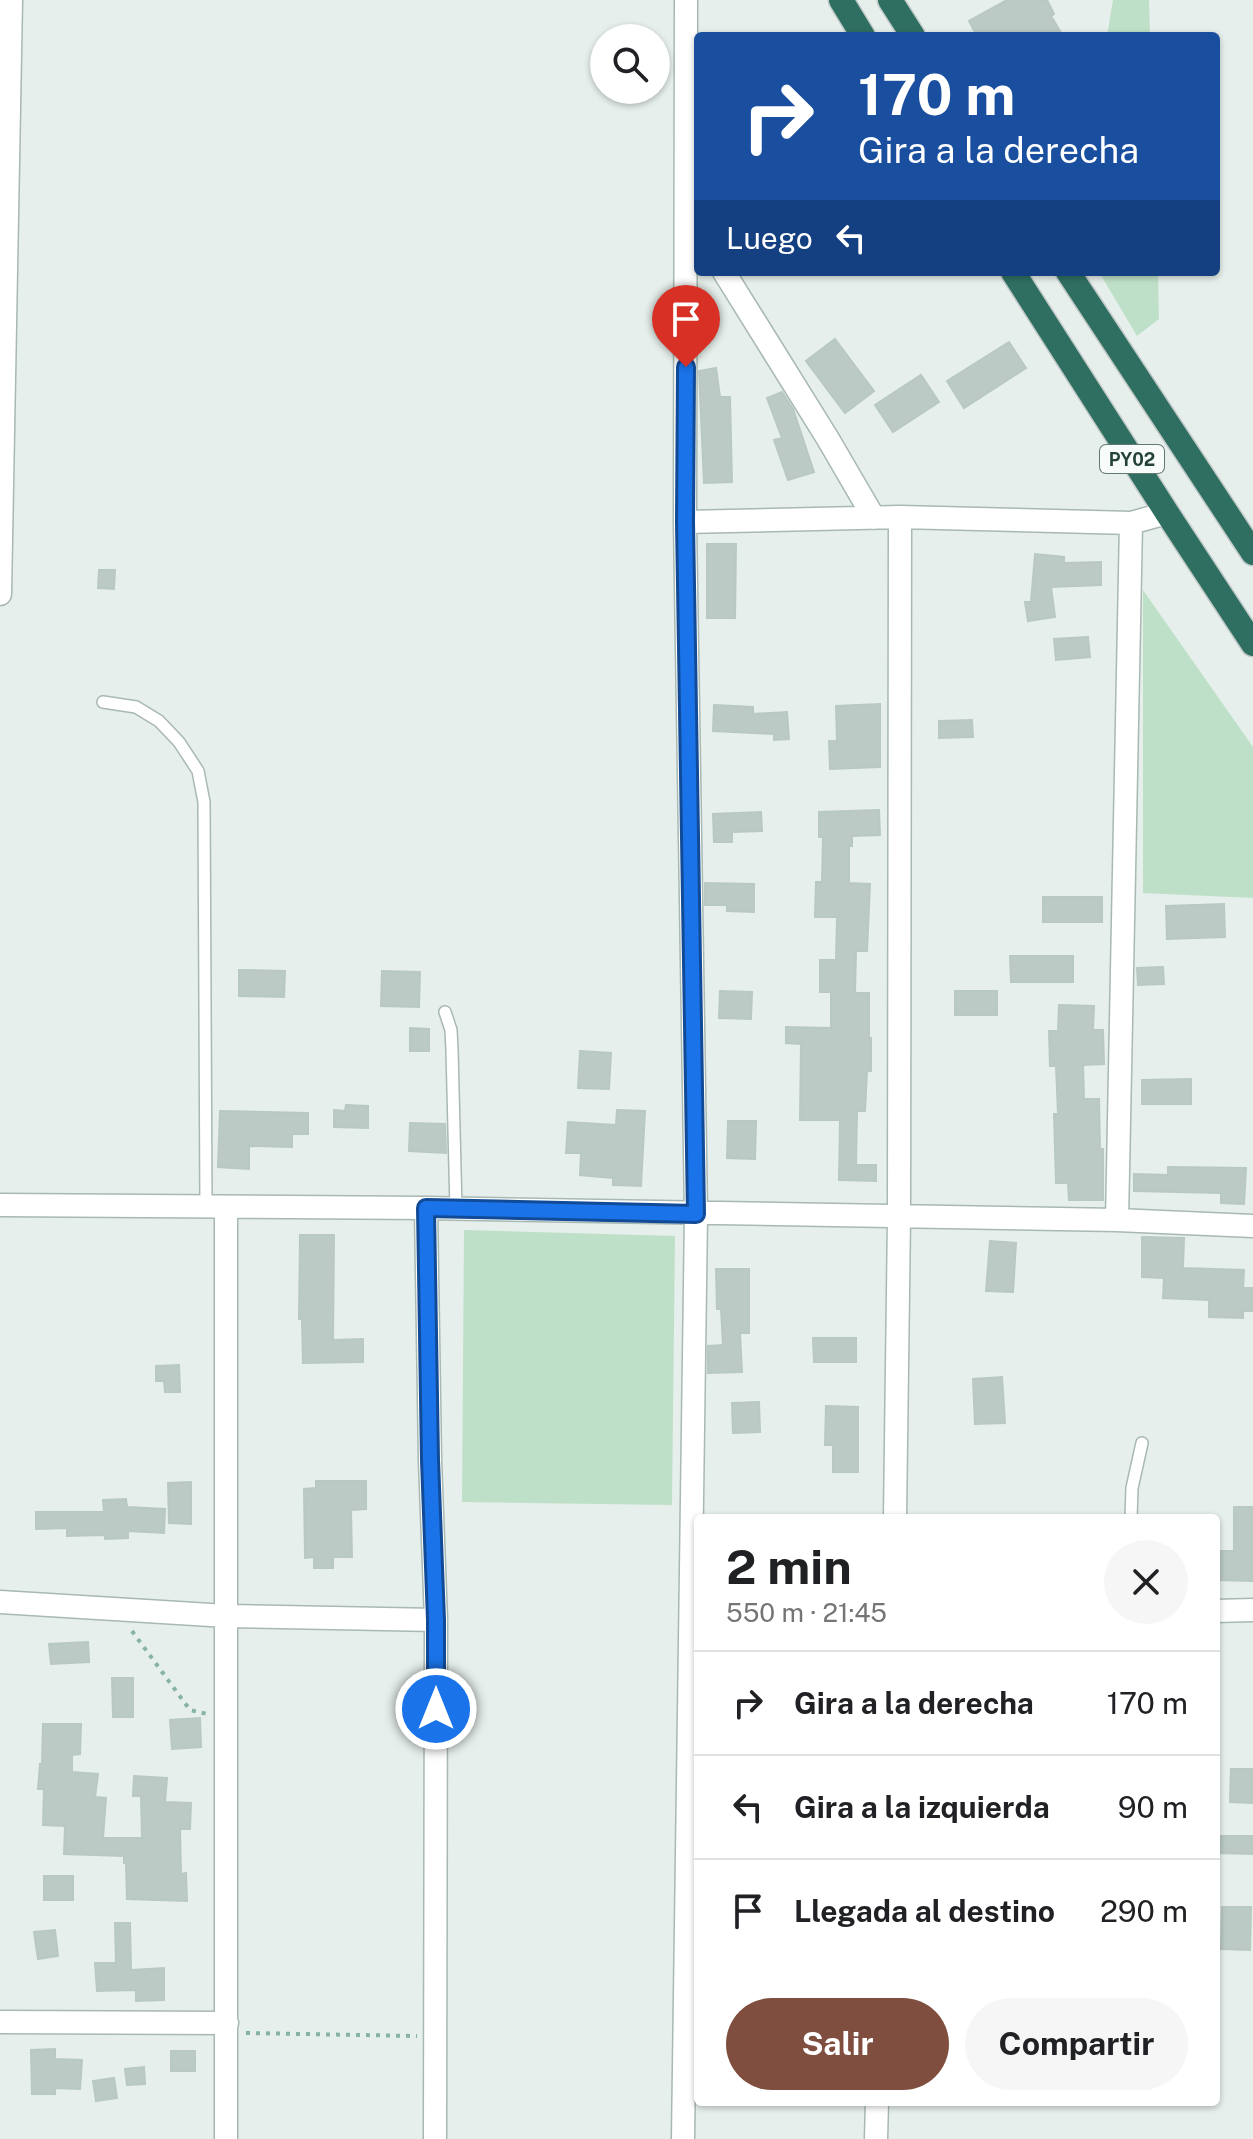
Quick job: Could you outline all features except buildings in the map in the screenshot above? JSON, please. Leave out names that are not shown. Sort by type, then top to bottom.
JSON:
[{"type":"highway","points":[[841,0],[861,32]]},
{"type":"highway","points":[[890,0],[910,32]]},
{"type":"highway","name":"PY02","points":[[1016,276],[1253,644]]},
{"type":"highway","name":"PY02","points":[[1071,276],[1253,553]]},
{"type":"street","points":[[0,594],[11,0]]},
{"type":"street","points":[[686,0],[685,522],[696,1214],[694,1514]]},
{"type":"street","points":[[686,211],[694,224]]},
{"type":"street","points":[[726,276],[874,518]]},
{"type":"street","points":[[685,522],[900,517],[1131,523],[1167,513]]},
{"type":"street","points":[[895,1514],[899,1217],[900,517]]},
{"type":"street","points":[[1117,1220],[1131,523]]},
{"type":"street","points":[[0,1205],[426,1208],[1117,1220],[1253,1226]]},
{"type":"street","points":[[216,1207],[227,1616],[226,2139]]},
{"type":"street","points":[[426,1208],[436,1620],[435,2139]]},
{"type":"street","points":[[0,1602],[227,1616],[436,1620]]},
{"type":"street","points":[[683,2139],[694,1609]]},
{"type":"street","points":[[1220,1611],[1253,1610]]},
{"type":"street","points":[[0,2022],[227,2028]]},
{"type":"street","points":[[876,2139],[877,2106]]},
{"type":"lane","points":[[103,702],[136,707],[159,721],[179,742],[198,771],[204,802],[216,1207]]},
{"type":"lane","points":[[445,1012],[451,1030],[456,1209]]},
{"type":"lane","points":[[1131,1514],[1132,1488],[1142,1443]]},
{"type":"path","points":[[117,1609],[190,1710],[227,1719]]},
{"type":"path","points":[[227,2028],[435,2036]]},
{"type":"green space","points":[[1113,0],[1149,0],[1150,32],[1108,32]]},
{"type":"green space","points":[[1101,276],[1158,276],[1159,319],[1137,336]]},
{"type":"green space","points":[[1143,590],[1253,747],[1253,898],[1143,893]]},
{"type":"green space","points":[[464,1230],[675,1236],[672,1505],[462,1502]]},
{"type":"route","points":[[436,1709],[426,1208],[696,1214],[685,522],[686,367]]}]
